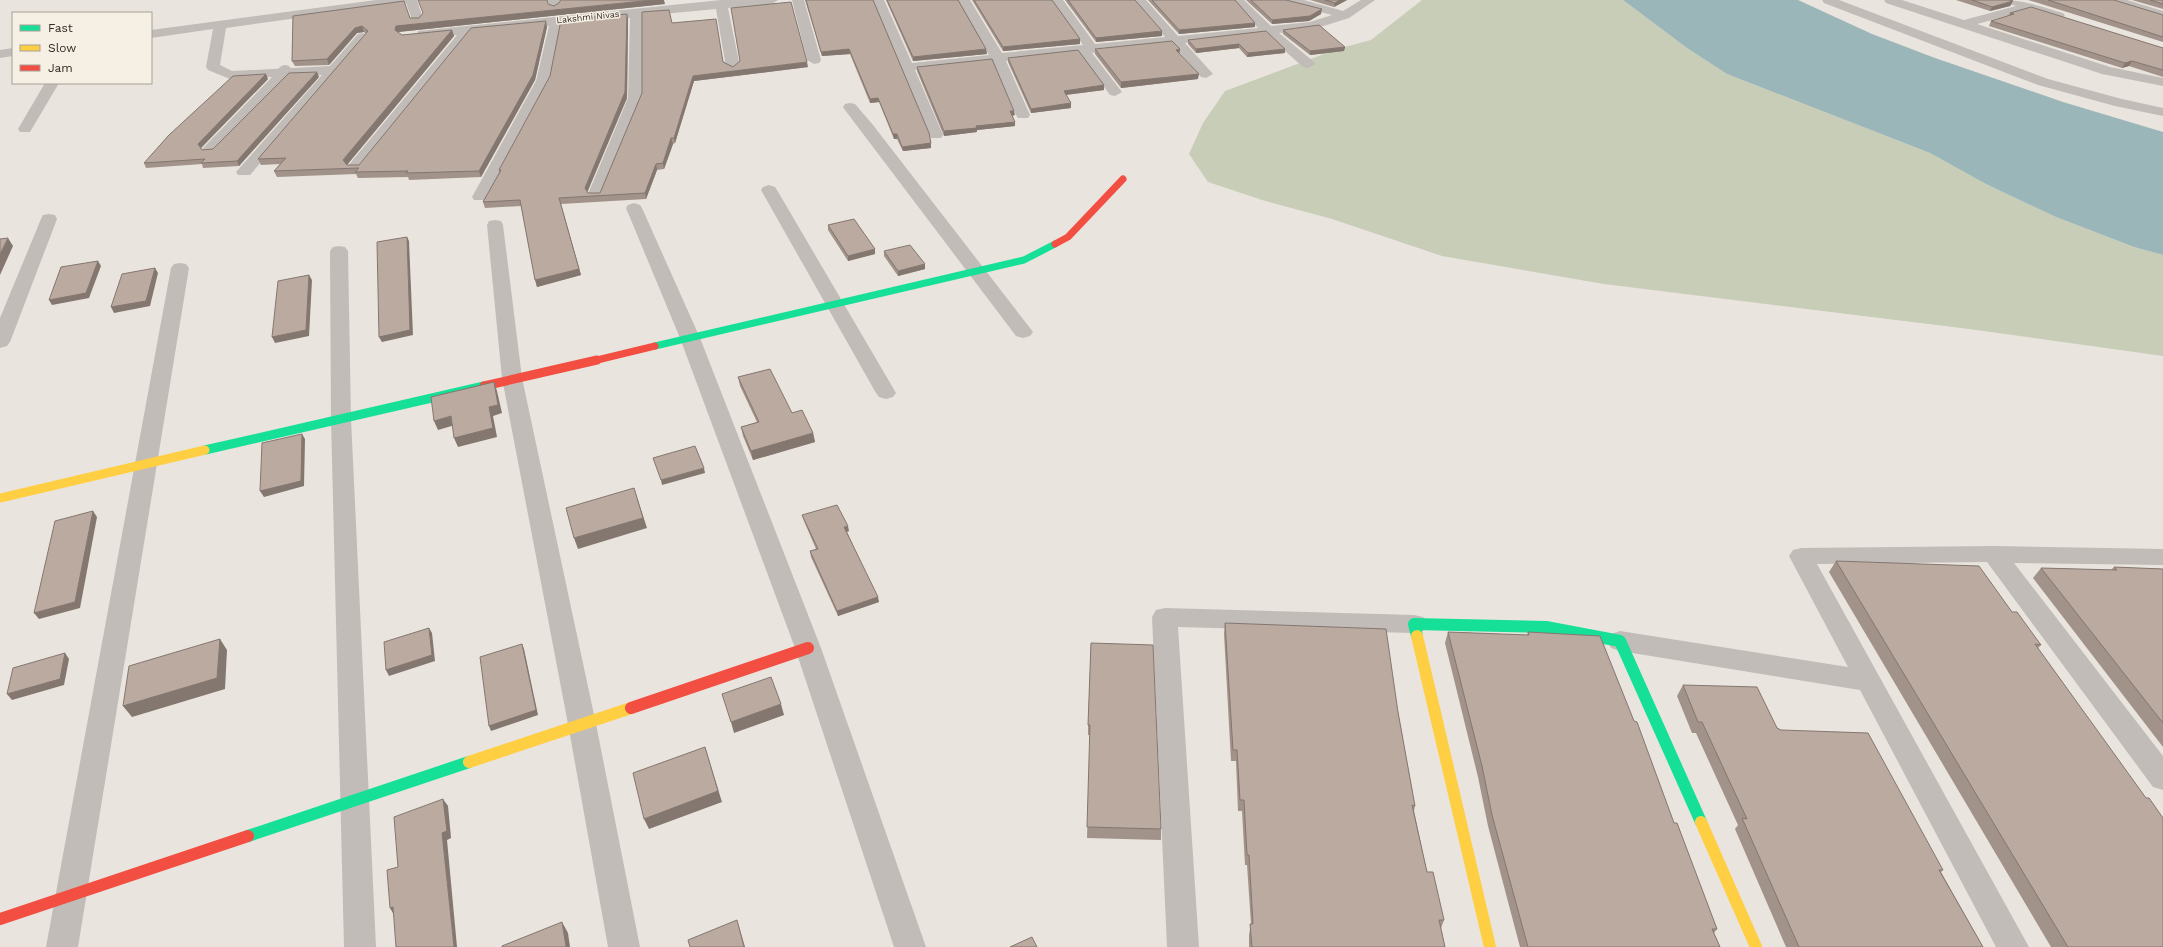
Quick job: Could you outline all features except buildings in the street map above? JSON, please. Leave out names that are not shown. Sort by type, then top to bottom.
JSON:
[{"type":"street","points":[[152,34],[220,25],[283,11],[403,0]]},
{"type":"street","points":[[411,0],[417,19]]},
{"type":"street","name":"Lakshmi Nivas","points":[[411,35],[636,12],[675,4],[721,4],[772,0]]},
{"type":"street","points":[[798,0],[814,60]]},
{"type":"street","points":[[878,0],[936,134]]},
{"type":"street","points":[[964,0],[998,58],[1023,115]]},
{"type":"street","points":[[1056,0],[1115,92]]},
{"type":"street","points":[[1139,0],[1206,74]]},
{"type":"street","points":[[1237,0],[1268,30],[1308,64]]},
{"type":"street","points":[[1290,0],[1345,15]]},
{"type":"street","points":[[907,67],[1311,26],[1345,15],[1369,0]]},
{"type":"street","points":[[1828,0],[2043,82],[2120,103],[2163,112]]},
{"type":"street","points":[[1890,0],[2107,71],[2163,82]]},
{"type":"street","points":[[2009,0],[2074,20]]},
{"type":"street","points":[[1963,24],[2052,0]]},
{"type":"street","points":[[2114,0],[2163,14]]},
{"type":"street","points":[[721,4],[733,67]]},
{"type":"street","points":[[596,194],[635,98],[636,12]]},
{"type":"street","points":[[480,197],[543,81],[556,20]]},
{"type":"street","points":[[220,25],[213,67],[230,75],[334,70]]},
{"type":"street","points":[[355,167],[468,29]]},
{"type":"street","points":[[244,172],[363,37]]},
{"type":"street","points":[[0,54],[12,52]]},
{"type":"street","points":[[209,150],[282,75]]},
{"type":"street","points":[[25,129],[51,84]]},
{"type":"street","points":[[850,108],[868,128],[1023,332]]},
{"type":"street","points":[[0,498],[1024,260],[1068,237],[1123,179]]},
{"type":"street","points":[[768,190],[886,393]]},
{"type":"street","points":[[634,208],[690,338],[808,648],[910,947]]},
{"type":"street","points":[[0,342],[49,219]]},
{"type":"street","points":[[495,225],[512,378],[582,724],[624,947]]},
{"type":"street","points":[[339,251],[341,419],[360,947]]},
{"type":"street","points":[[62,947],[73,895],[180,268]]},
{"type":"street","points":[[1994,554],[2163,778]]},
{"type":"street","points":[[2013,947],[1801,556],[1994,554],[2163,557]]},
{"type":"street","points":[[1183,947],[1166,617],[1546,627],[1620,641],[1870,681]]},
{"type":"street","points":[[1414,624],[1490,947]]},
{"type":"street","points":[[1620,641],[1740,908],[1756,947]]},
{"type":"street","points":[[0,919],[808,648]]},
{"type":"green space","points":[[1422,0],[1623,0],[1687,48],[1727,74],[1930,153],[1986,184],[2056,217],[2134,247],[2163,255],[2163,356],[1969,329],[1604,284],[1442,256],[1332,219],[1262,200],[1208,182],[1189,154],[1203,123],[1225,91],[1337,49],[1371,40]]},
{"type":"water","points":[[1623,0],[1798,0],[1872,34],[1935,58],[2063,102],[2163,132],[2163,255],[2134,247],[2056,217],[1986,184],[1930,153],[1727,74],[1687,48]]},
{"type":"traffic: fast","points":[[655,346],[1024,260],[1055,244]]},
{"type":"traffic: fast","points":[[205,450],[484,386]]},
{"type":"traffic: fast","points":[[1417,636],[1414,624],[1546,627],[1620,641],[1701,822]]},
{"type":"traffic: fast","points":[[248,836],[469,762]]},
{"type":"traffic: slow","points":[[0,498],[205,450]]},
{"type":"traffic: slow","points":[[1417,636],[1490,947]]},
{"type":"traffic: slow","points":[[469,762],[631,708]]},
{"type":"traffic: slow","points":[[1701,822],[1756,947]]},
{"type":"traffic: jam","points":[[1055,244],[1068,237],[1123,179]]},
{"type":"traffic: jam","points":[[484,386],[655,346]]},
{"type":"traffic: jam","points":[[631,708],[808,648]]},
{"type":"traffic: jam","points":[[0,919],[248,836]]}]
